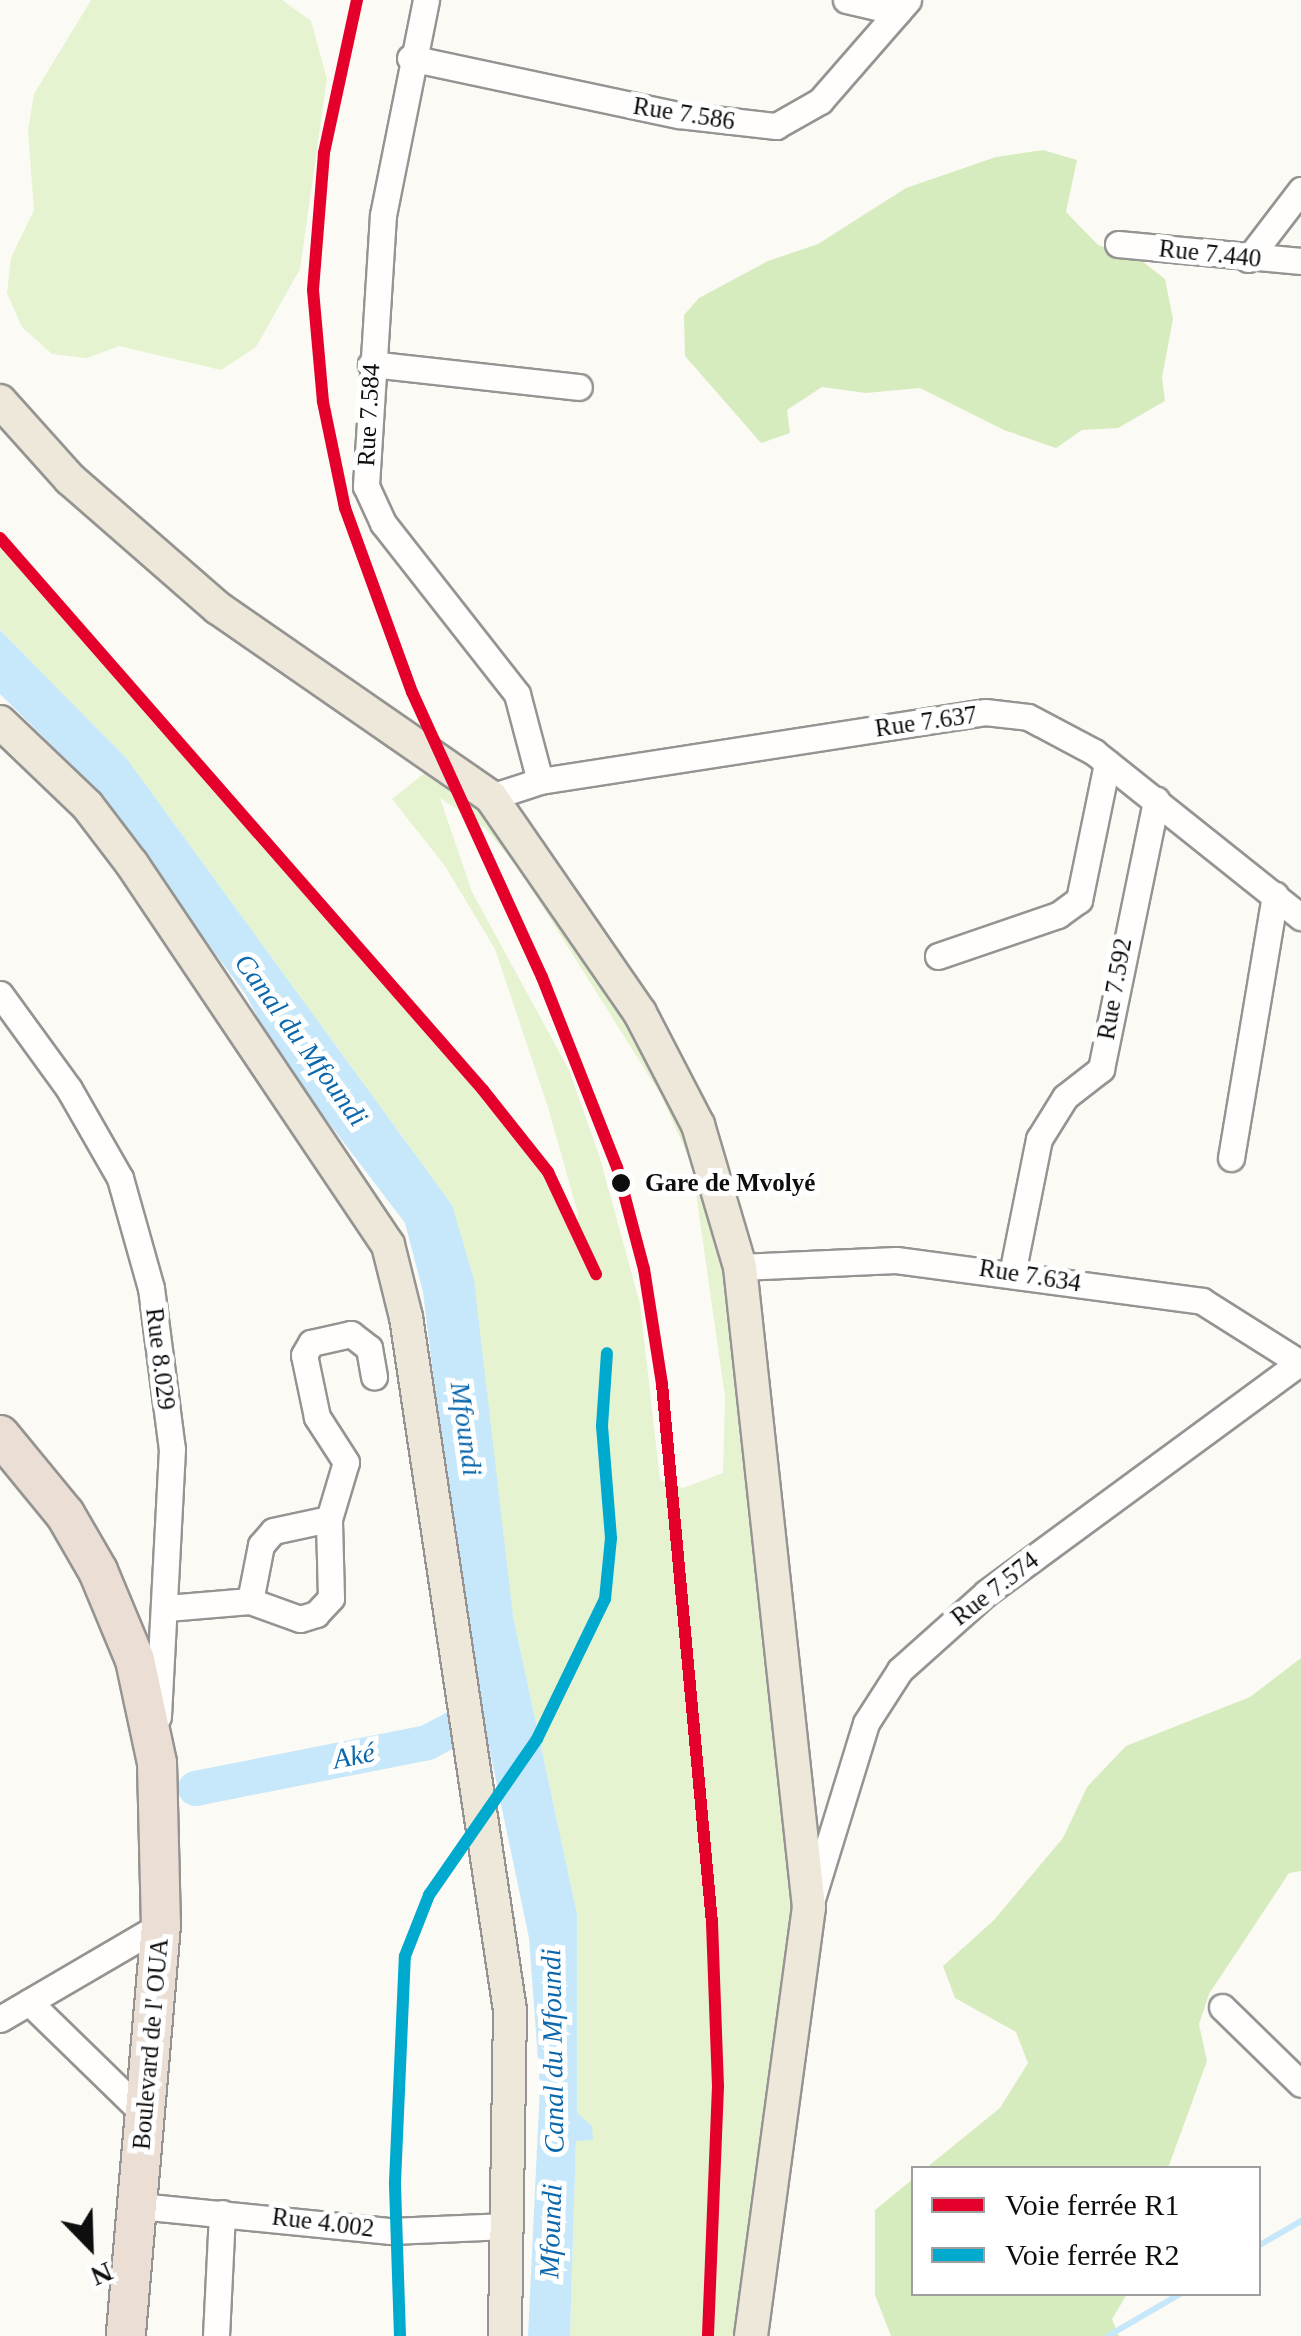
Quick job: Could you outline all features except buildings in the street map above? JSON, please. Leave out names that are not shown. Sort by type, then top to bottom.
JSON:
[{"type":"highway","points":[[0,1436],[65,1514],[98,1571],[135,1660],[156,1757]]},
{"type":"highway","points":[[0,1461],[78,1576],[156,1757]]},
{"type":"highway","name":"Boulevard de l' OUA","points":[[126,2336],[160,1926],[156,1757]]},
{"type":"main road","points":[[0,401],[70,479],[218,608],[480,788],[531,847],[661,1047],[703,1140],[740,1266],[809,1907],[751,2336]]},
{"type":"main road","points":[[0,722],[87,806],[132,864],[388,1245],[406,1318],[457,1692],[510,2010],[505,2336]]},
{"type":"street","name":"Rue 7.584","points":[[426,0],[410,58],[383,215],[366,428],[371,504],[517,694],[540,781]]},
{"type":"street","points":[[846,0],[904,6]]},
{"type":"street","name":"Rue 7.586","points":[[410,58],[679,115],[776,126],[820,101],[904,6]]},
{"type":"street","points":[[1248,258],[1301,190]]},
{"type":"street","name":"Rue 7.440","points":[[1118,244],[1301,261]]},
{"type":"street","points":[[372,364],[578,387]]},
{"type":"street","name":"Rue 7.637","points":[[480,788],[984,712],[1028,718],[1063,731],[1108,762],[1301,917]]},
{"type":"street","points":[[938,956],[1058,915],[1079,900],[1108,762]]},
{"type":"street","name":"Rue 7.592","points":[[1012,1274],[1039,1139],[1065,1097],[1100,1069],[1156,800]]},
{"type":"street","points":[[1230,1158],[1275,895]]},
{"type":"street","name":"Rue 8.029","points":[[0,994],[99,1138],[139,1236],[172,1449],[167,1608],[156,1757]]},
{"type":"street","name":"Rue 7.634","points":[[740,1266],[896,1260],[1202,1301],[1300,1363]]},
{"type":"street","points":[[167,1608],[250,1601],[300,1619],[316,1614],[332,1598],[329,1519],[346,1462],[317,1417],[304,1356],[312,1343],[351,1334],[369,1348],[374,1377]]},
{"type":"street","name":"Rue 7.574","points":[[809,1907],[866,1723],[900,1670],[986,1593],[1300,1363]]},
{"type":"street","points":[[250,1601],[261,1545],[273,1531],[329,1519]]},
{"type":"street","points":[[0,2019],[160,1926]]},
{"type":"street","points":[[29,2002],[145,2115]]},
{"type":"street","points":[[1222,2007],[1301,2084]]},
{"type":"street","name":"Rue 4.002","points":[[139,2206],[391,2231],[507,2226]]},
{"type":"street","points":[[216,2336],[222,2213]]},
{"type":"green space","points":[[91,0],[282,0],[311,21],[327,79],[300,269],[256,347],[221,370],[119,346],[87,358],[52,354],[22,327],[7,293],[11,258],[34,210],[28,131],[34,94]]},
{"type":"green space","points":[[1043,150],[1077,160],[1066,212],[1098,245],[1138,258],[1165,279],[1173,319],[1162,378],[1165,401],[1118,428],[1082,430],[1056,448],[1004,430],[920,388],[866,393],[822,387],[787,410],[790,433],[761,443],[685,356],[684,315],[699,298],[768,261],[818,244],[906,188],[996,157]]},
{"type":"green space","points":[[0,538],[397,985],[548,1172],[578,1235],[578,1214],[548,1107],[495,949],[445,866],[392,799],[441,760],[511,819],[713,1169],[809,1907],[751,2336],[570,2336],[576,2140],[593,2139],[577,2113],[577,1914],[513,1616],[452,1205],[127,759],[0,630]],"holes":[[[440,798],[485,828],[517,866],[661,1095],[692,1165],[725,1397],[723,1473],[683,1488],[660,1480],[640,1304],[600,1158],[569,1070],[472,892]]]},
{"type":"green space","points":[[1301,1658],[1301,1871],[1289,1873],[1209,1994],[1199,2024],[1207,2061],[1169,2166],[928,2166],[1000,2108],[1028,2063],[1016,2032],[955,1998],[943,1966],[994,1920],[1063,1838],[1087,1787],[1126,1746],[1250,1697]]},
{"type":"green space","points":[[911,2181],[911,2296],[1126,2296],[1112,2319],[1119,2336],[891,2336],[875,2295],[875,2210]]},
{"type":"water","points":[[0,630],[127,759],[452,1205],[474,1280],[513,1616],[577,1914],[577,2113],[592,2126],[593,2140],[576,2141],[570,2336],[528,2336],[540,2086],[529,1938],[464,1627],[423,1292],[405,1223],[278,1056],[246,995],[86,779],[0,694]]},
{"type":"waterway","name":"Aké","points":[[195,1788],[427,1742],[491,1708]]},
{"type":"waterway","points":[[1261,2244],[1301,2221]]},
{"type":"waterway","points":[[1108,2336],[1177,2296]]},
{"type":"railway","points":[[0,538],[483,1090],[548,1172],[596,1274]]},
{"type":"railway","points":[[400,2336],[395,2182],[405,1956],[429,1895],[537,1739],[605,1599],[611,1538],[602,1426],[607,1353]]},
{"type":"rail line","name":"R1","points":[[357,0],[324,153],[313,290],[323,402],[345,508],[412,692],[542,977],[617,1167],[644,1269],[662,1384],[712,1923],[718,2086],[708,2336]]},
{"type":"rail line","name":"R1","points":[[0,538],[483,1090],[548,1172],[596,1274]]},
{"type":"rail line","name":"R2","points":[[400,2336],[395,2182],[405,1956],[429,1895],[537,1739],[605,1599],[611,1538],[602,1426],[607,1353]]},
{"type":"place","name":"Gare de Mvolyé","points":[[621,1183]]},
{"type":"water label","name":"Canal du Mfoundi","points":[[301,1040]]},
{"type":"water label","name":"Mfoundi","points":[[466,1429]]},
{"type":"water label","name":"Canal du Mfoundi","points":[[553,2051]]},
{"type":"water label","name":"Mfoundi","points":[[551,2231]]}]
